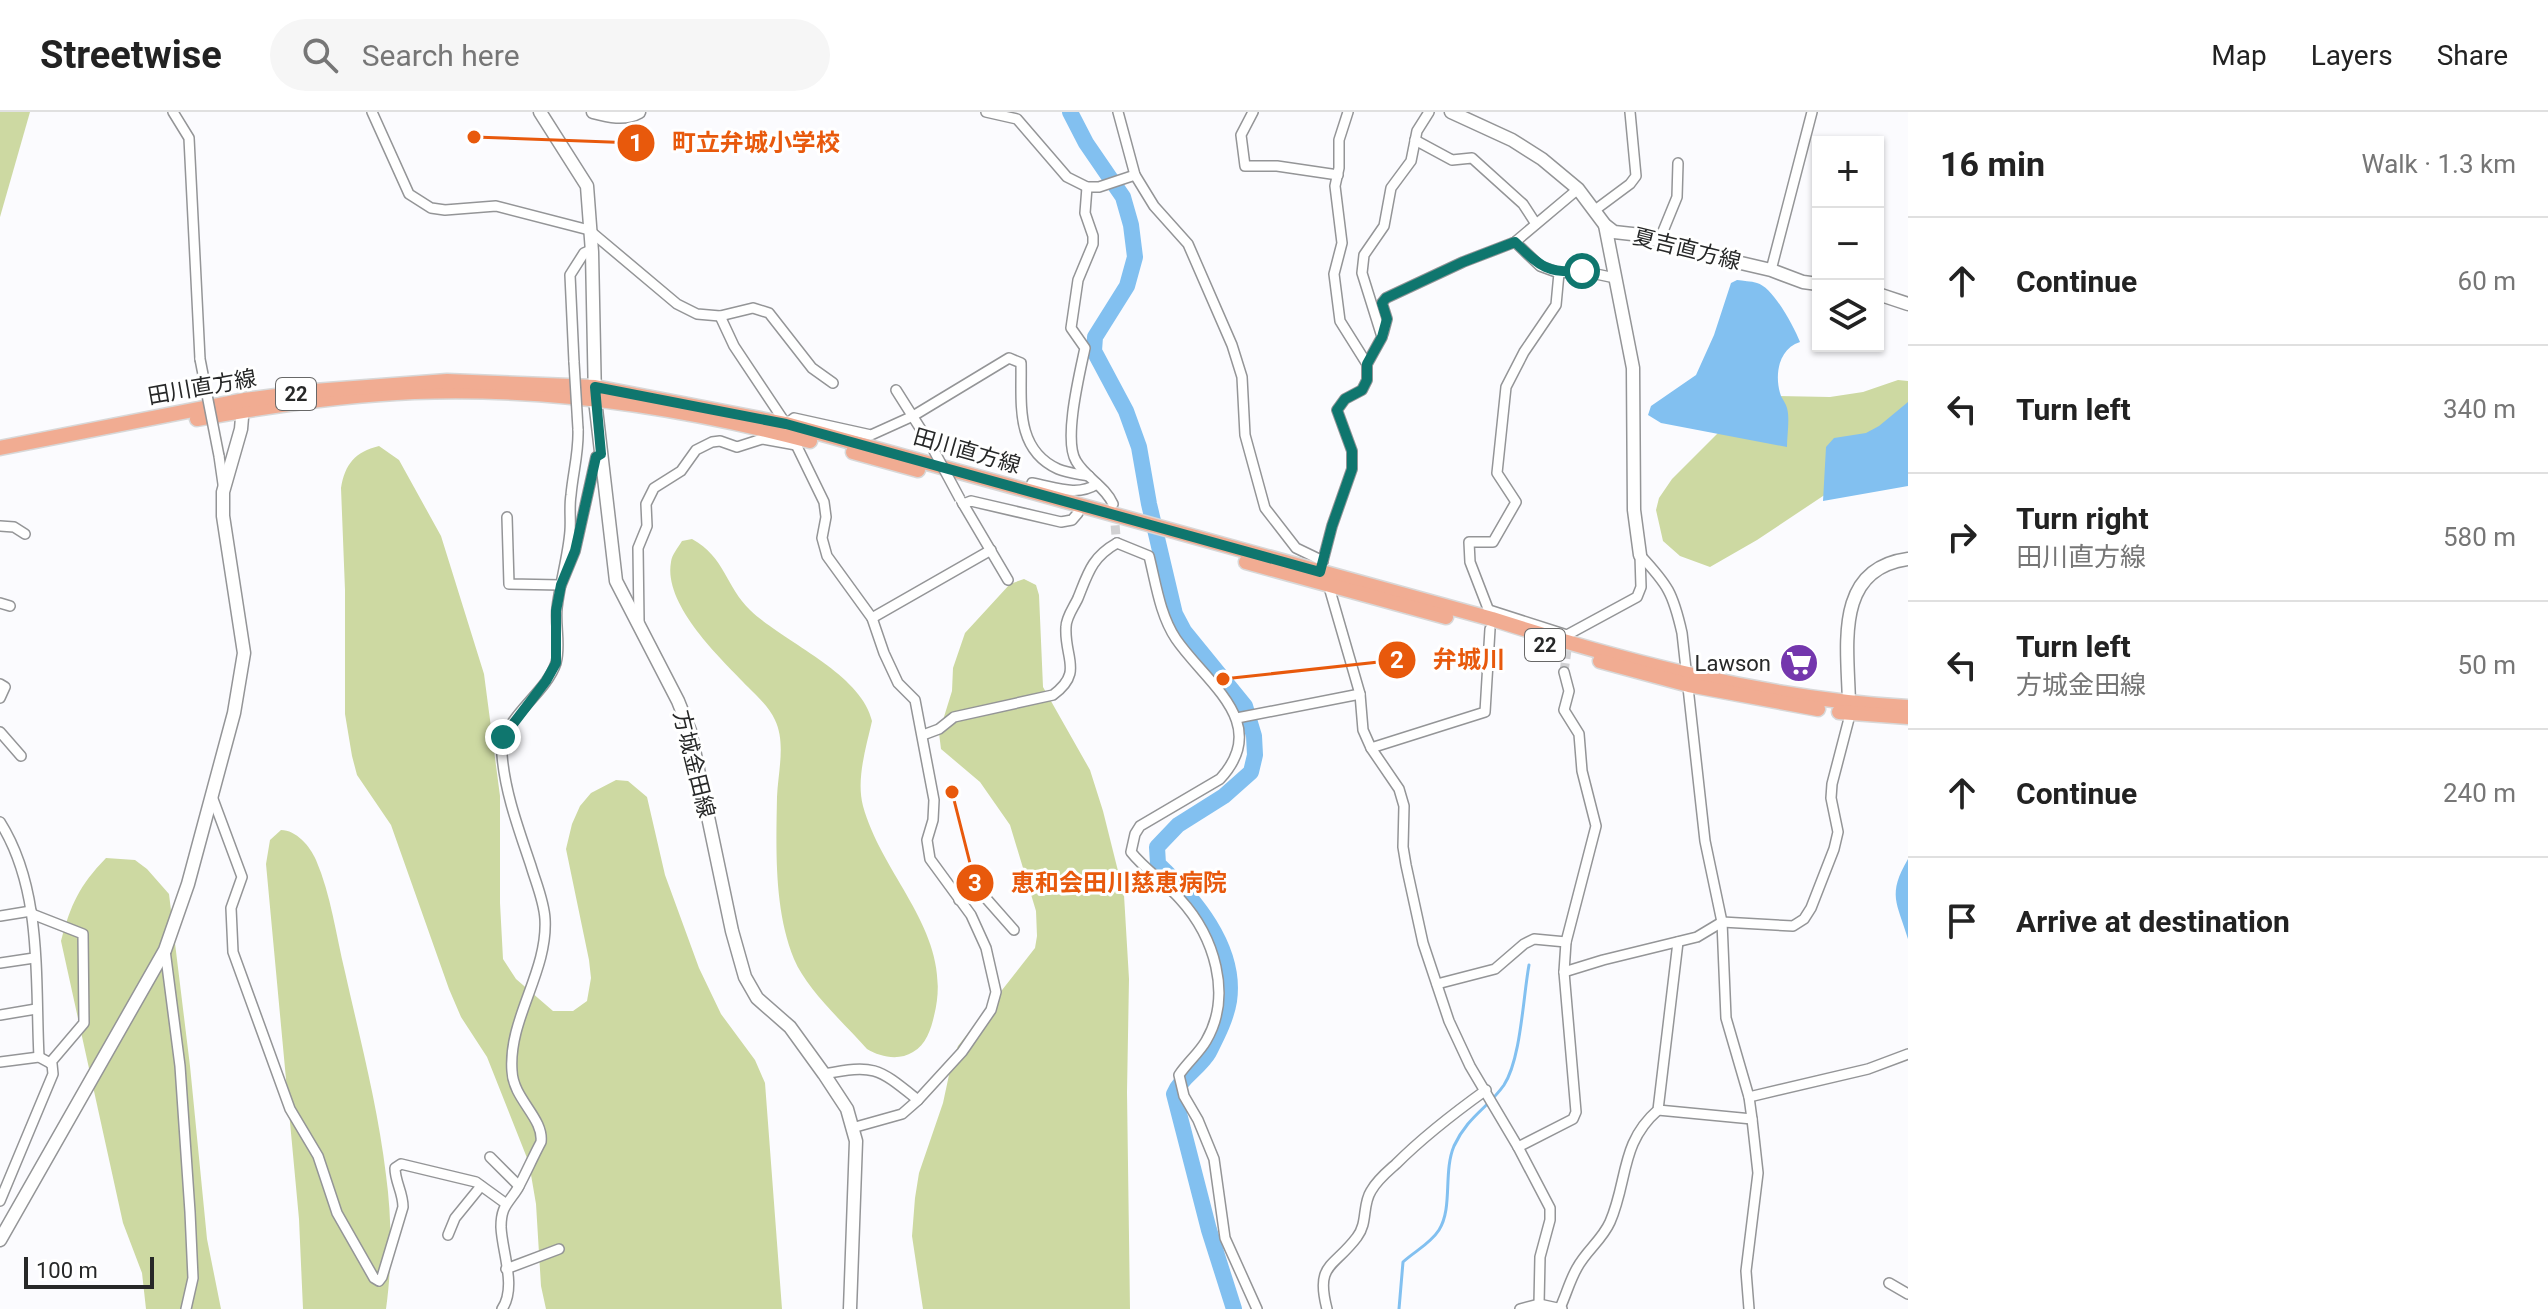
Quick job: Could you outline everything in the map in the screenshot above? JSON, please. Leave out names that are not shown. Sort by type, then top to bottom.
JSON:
[{"type":"main road","name":"方城金田線","points":[[540,112],[587,186],[595,394],[616,581],[678,701],[690,731],[732,931],[745,977],[757,998],[790,1027],[824,1074],[847,1109],[856,1141],[850,1309]]},
{"type":"main road","points":[[593,112],[632,117],[639,112]]},
{"type":"main road","name":"夏吉直方線","points":[[1451,112],[1512,140],[1542,159],[1578,189],[1605,225],[1614,232],[1659,241],[1812,283]]},
{"type":"main road","points":[[1605,225],[1633,368],[1634,510],[1640,555]]},
{"type":"main road","points":[[1884,296],[1908,304]]},
{"type":"main road","name":"田川直方線","points":[[0,448],[358,387],[447,381],[595,394],[791,435],[1029,491],[1329,587],[1490,619],[1568,639],[1688,679]]},
{"type":"main road","points":[[0,1240],[165,950],[213,799],[234,713],[244,653],[223,516],[223,492],[241,429],[243,406]]},
{"type":"main road","name":"田川直方線","points":[[0,457],[243,406]]},
{"type":"main road","name":"田川直方線","points":[[791,435],[1078,513],[1135,524]]},
{"type":"main road","name":"田川直方線","points":[[1190,542],[1322,566],[1688,679],[1908,717]]},
{"type":"main road","points":[[1851,709],[1849,635],[1856,592],[1864,578],[1875,569],[1886,563],[1908,559]]},
{"type":"main road","name":"田川直方線","points":[[1851,709],[1908,707]]},
{"type":"street","points":[[173,112],[189,138],[200,359],[223,492]]},
{"type":"street","points":[[372,112],[409,194],[419,203],[445,210],[496,206],[589,230],[677,304],[697,314],[720,316],[753,308],[769,313],[812,368],[833,383]]},
{"type":"street","points":[[986,112],[1017,119],[1067,177],[1087,187],[1099,187],[1130,177]]},
{"type":"street","points":[[1118,112],[1130,177],[1188,244],[1232,345],[1242,377],[1245,435],[1265,508],[1296,548],[1322,566]]},
{"type":"street","points":[[1253,112],[1241,135],[1245,166],[1277,166],[1338,175]]},
{"type":"street","points":[[1348,112],[1339,140],[1335,186],[1342,243],[1334,274],[1340,321],[1367,364]]},
{"type":"street","points":[[1382,337],[1362,273],[1364,255],[1384,226],[1391,188],[1411,161],[1417,131],[1429,112]]},
{"type":"street","points":[[1595,210],[1636,176],[1630,112]]},
{"type":"street","points":[[1771,270],[1812,112]]},
{"type":"street","points":[[1415,140],[1452,160],[1472,158],[1523,204],[1536,224]]},
{"type":"street","points":[[1659,241],[1677,197],[1678,163]]},
{"type":"street","points":[[1087,187],[1085,213],[1093,244],[1078,280],[1071,328],[1085,348],[1074,399],[1071,452],[1113,504]]},
{"type":"street","points":[[1538,1306],[1540,1257],[1550,1208],[1470,1066],[1449,1021],[1423,943],[1406,865],[1404,806],[1399,789],[1371,748],[1363,730],[1360,694],[1322,566],[1352,469],[1352,451],[1337,410],[1345,399],[1362,390],[1367,380],[1367,364],[1382,337],[1387,319],[1382,303],[1386,298],[1463,262],[1515,242],[1578,189]]},
{"type":"street","points":[[1515,242],[1540,266],[1559,273],[1582,271],[1615,278]]},
{"type":"street","points":[[507,1307],[501,1230],[505,1203],[519,1186],[542,1134],[519,1097],[512,1078],[511,1055],[543,950],[545,919],[513,812],[502,755],[503,737],[556,663],[556,611],[570,531],[570,496],[579,452],[570,275],[584,253],[591,250]]},
{"type":"street","points":[[1371,748],[1485,712],[1490,619],[1470,562],[1469,542],[1493,542],[1516,502],[1497,473],[1506,387],[1524,352],[1556,305],[1559,273]]},
{"type":"street","points":[[720,316],[734,346],[791,435],[824,502],[826,517],[822,538],[827,556],[872,618],[898,683],[915,700],[934,800],[933,820],[927,840],[930,859],[971,915],[986,948],[996,992],[991,1010],[962,1052],[918,1100],[902,1114],[852,1128]]},
{"type":"street","points":[[791,435],[794,418],[871,435],[913,416],[1009,358],[1021,363],[1022,427],[1029,441],[1043,459],[1058,469],[1089,476]]},
{"type":"street","points":[[896,390],[1008,580]]},
{"type":"street","points":[[639,626],[638,548],[647,526],[646,504],[654,488],[681,471],[696,450],[712,442],[720,441],[737,447],[791,435]]},
{"type":"street","points":[[561,585],[575,551],[596,457],[601,454]]},
{"type":"street","points":[[1029,491],[1032,483],[1077,491],[1086,491],[1097,484]]},
{"type":"street","points":[[962,502],[971,501],[1061,522],[1072,520],[1078,513]]},
{"type":"street","points":[[507,517],[509,584],[561,585]]},
{"type":"street","points":[[0,526],[14,527],[25,534]]},
{"type":"street","points":[[923,735],[939,729],[954,717],[1053,695],[1064,687],[1070,679],[1071,663],[1066,623],[1089,566],[1116,540],[1149,556],[1164,616],[1175,638],[1239,718],[1240,743],[1237,757],[1229,770],[1220,779],[1140,826],[1131,852],[1149,873],[1180,899],[1201,928],[1214,957],[1219,983],[1217,1014],[1205,1043],[1179,1075],[1184,1096],[1214,1159],[1225,1238],[1257,1309]]},
{"type":"street","points":[[872,618],[991,550]]},
{"type":"street","points":[[1568,639],[1637,597],[1641,587],[1640,555]]},
{"type":"street","points":[[1640,555],[1666,583],[1676,607],[1688,679],[1705,841],[1722,922],[1726,1018],[1749,1097],[1758,1173],[1746,1271],[1749,1309]]},
{"type":"street","points":[[1518,1147],[1573,1119],[1576,1112],[1564,972],[1566,942],[1596,826],[1582,771],[1579,734],[1564,710],[1569,691],[1564,672]]},
{"type":"street","points":[[0,684],[5,687],[0,698]]},
{"type":"street","points":[[1239,718],[1360,694]]},
{"type":"street","points":[[1564,972],[1697,937],[1722,922],[1793,926],[1804,919],[1811,908],[1838,832],[1831,798],[1832,784],[1851,709]]},
{"type":"street","points":[[0,732],[21,756]]},
{"type":"street","points":[[213,799],[242,877],[231,908],[233,952],[290,1109],[318,1156],[337,1213],[374,1278],[379,1281],[382,1277],[403,1207],[403,1195],[395,1175],[395,1168],[401,1164],[476,1182],[505,1203]]},
{"type":"street","points":[[0,822],[14,844],[32,912],[39,1057]]},
{"type":"street","points":[[959,900],[975,893],[984,896],[1014,930]]},
{"type":"street","points":[[0,916],[32,912],[83,934],[84,1023],[50,1063]]},
{"type":"street","points":[[1437,984],[1495,969],[1534,939],[1566,942]]},
{"type":"street","points":[[1520,1309],[1538,1306],[1561,1309],[1577,1266],[1603,1236],[1611,1219],[1632,1143],[1643,1123],[1658,1110],[1678,942]]},
{"type":"street","points":[[165,950],[180,1066],[190,1212],[193,1278],[186,1309]]},
{"type":"street","points":[[0,963],[34,958]]},
{"type":"street","points":[[0,1015],[36,1009]]},
{"type":"street","points":[[1749,1097],[1868,1069],[1908,1054]]},
{"type":"street","points":[[0,1062],[39,1057],[50,1063],[53,1074],[0,1201]]},
{"type":"street","points":[[824,1074],[858,1067],[874,1069],[918,1100]]},
{"type":"street","points":[[1327,1309],[1322,1281],[1328,1267],[1358,1237],[1364,1225],[1368,1195],[1376,1183],[1432,1129],[1486,1090]]},
{"type":"street","points":[[1658,1110],[1752,1119]]},
{"type":"street","points":[[490,1157],[519,1186]]},
{"type":"street","points":[[448,1235],[455,1218],[481,1186]]},
{"type":"street","points":[[506,1269],[559,1249]]},
{"type":"street","points":[[1889,1283],[1908,1294]]},
{"type":"green space","points":[[0,112],[30,112],[0,217]]},
{"type":"green space","points":[[1898,380],[1908,381],[1908,457],[1823,496],[1710,567],[1680,556],[1663,541],[1656,510],[1659,498],[1672,479],[1729,422],[1777,396],[1830,397],[1863,392]]},
{"type":"green space","points":[[379,446],[399,460],[441,536],[484,674],[500,796],[503,959],[516,979],[553,1011],[573,1011],[587,1001],[591,978],[589,960],[566,849],[580,806],[591,793],[616,780],[628,781],[647,797],[665,875],[699,968],[721,1014],[755,1060],[765,1083],[782,1309],[546,1309],[529,1163],[487,1057],[461,1017],[449,989],[391,825],[357,775],[352,756],[345,714],[341,488],[352,460]]},
{"type":"green space","points":[[692,539],[712,554],[750,610],[837,673],[865,704],[872,721],[861,774],[863,806],[885,858],[926,933],[935,959],[938,986],[933,1021],[925,1041],[908,1055],[890,1057],[867,1049],[817,994],[794,959],[787,940],[778,880],[776,838],[781,748],[778,729],[767,707],[696,630],[676,596],[671,579],[672,559],[682,541]]},
{"type":"green space","points":[[1024,579],[1036,585],[1039,595],[1043,687],[1090,770],[1124,895],[1129,979],[1130,1309],[923,1309],[912,1236],[919,1173],[958,1046],[1035,948],[1036,911],[1010,825],[980,782],[941,749],[939,733],[952,691],[953,668],[965,633],[1010,584]]},
{"type":"green space","points":[[281,830],[292,833],[306,844],[321,873],[368,1073],[383,1150],[389,1208],[390,1259],[386,1309],[303,1309],[299,1219],[266,864],[270,840]]},
{"type":"green space","points":[[106,858],[135,860],[169,894],[207,1239],[221,1309],[146,1309],[142,1273],[123,1223],[61,941],[77,896]]},
{"type":"water","points":[[1737,280],[1757,283],[1770,292],[1800,342],[1782,357],[1778,372],[1781,396],[1788,412],[1787,447],[1661,423],[1648,415],[1651,406],[1696,375],[1714,335],[1731,283]]},
{"type":"water","points":[[1908,402],[1908,486],[1823,501],[1826,447],[1834,438],[1866,433],[1879,426]]},
{"type":"water","points":[[1908,859],[1908,939],[1896,890]]},
{"type":"waterway","points":[[1070,112],[1086,143],[1123,197],[1135,257],[1127,286],[1095,337],[1094,351],[1126,411],[1139,447],[1175,614],[1184,631],[1245,706],[1254,736],[1255,755],[1251,772],[1224,796],[1178,825],[1157,847],[1158,864],[1210,925],[1226,961],[1230,981],[1228,1008],[1215,1040],[1205,1058],[1174,1094],[1209,1230],[1234,1309]]},
{"type":"waterway","points":[[1399,1309],[1403,1262],[1431,1239],[1443,1221],[1454,1146],[1465,1127],[1498,1093],[1510,1074],[1518,1044],[1529,965]]},
{"type":"tunnel","points":[[1114,512],[1116,536]]},
{"type":"tunnel","points":[[1564,672],[1568,643]]},
{"type":"place","name":"町立弁城小学校","points":[[474,137]]},
{"type":"place","name":"Lawson","points":[[1799,663]]},
{"type":"place","name":"弁城川","points":[[1223,679]]},
{"type":"place","name":"恵和会田川慈恵病院","points":[[952,792]]},
{"type":"route","points":[[503,737],[556,663],[556,611],[561,585],[575,551],[596,457],[601,454],[595,387],[786,424],[1320,572],[1341,495],[1352,469],[1352,451],[1338,420],[1337,410],[1345,399],[1362,390],[1367,380],[1367,364],[1382,337],[1387,319],[1382,303],[1386,298],[1515,242],[1540,266],[1559,273],[1582,271]]}]
